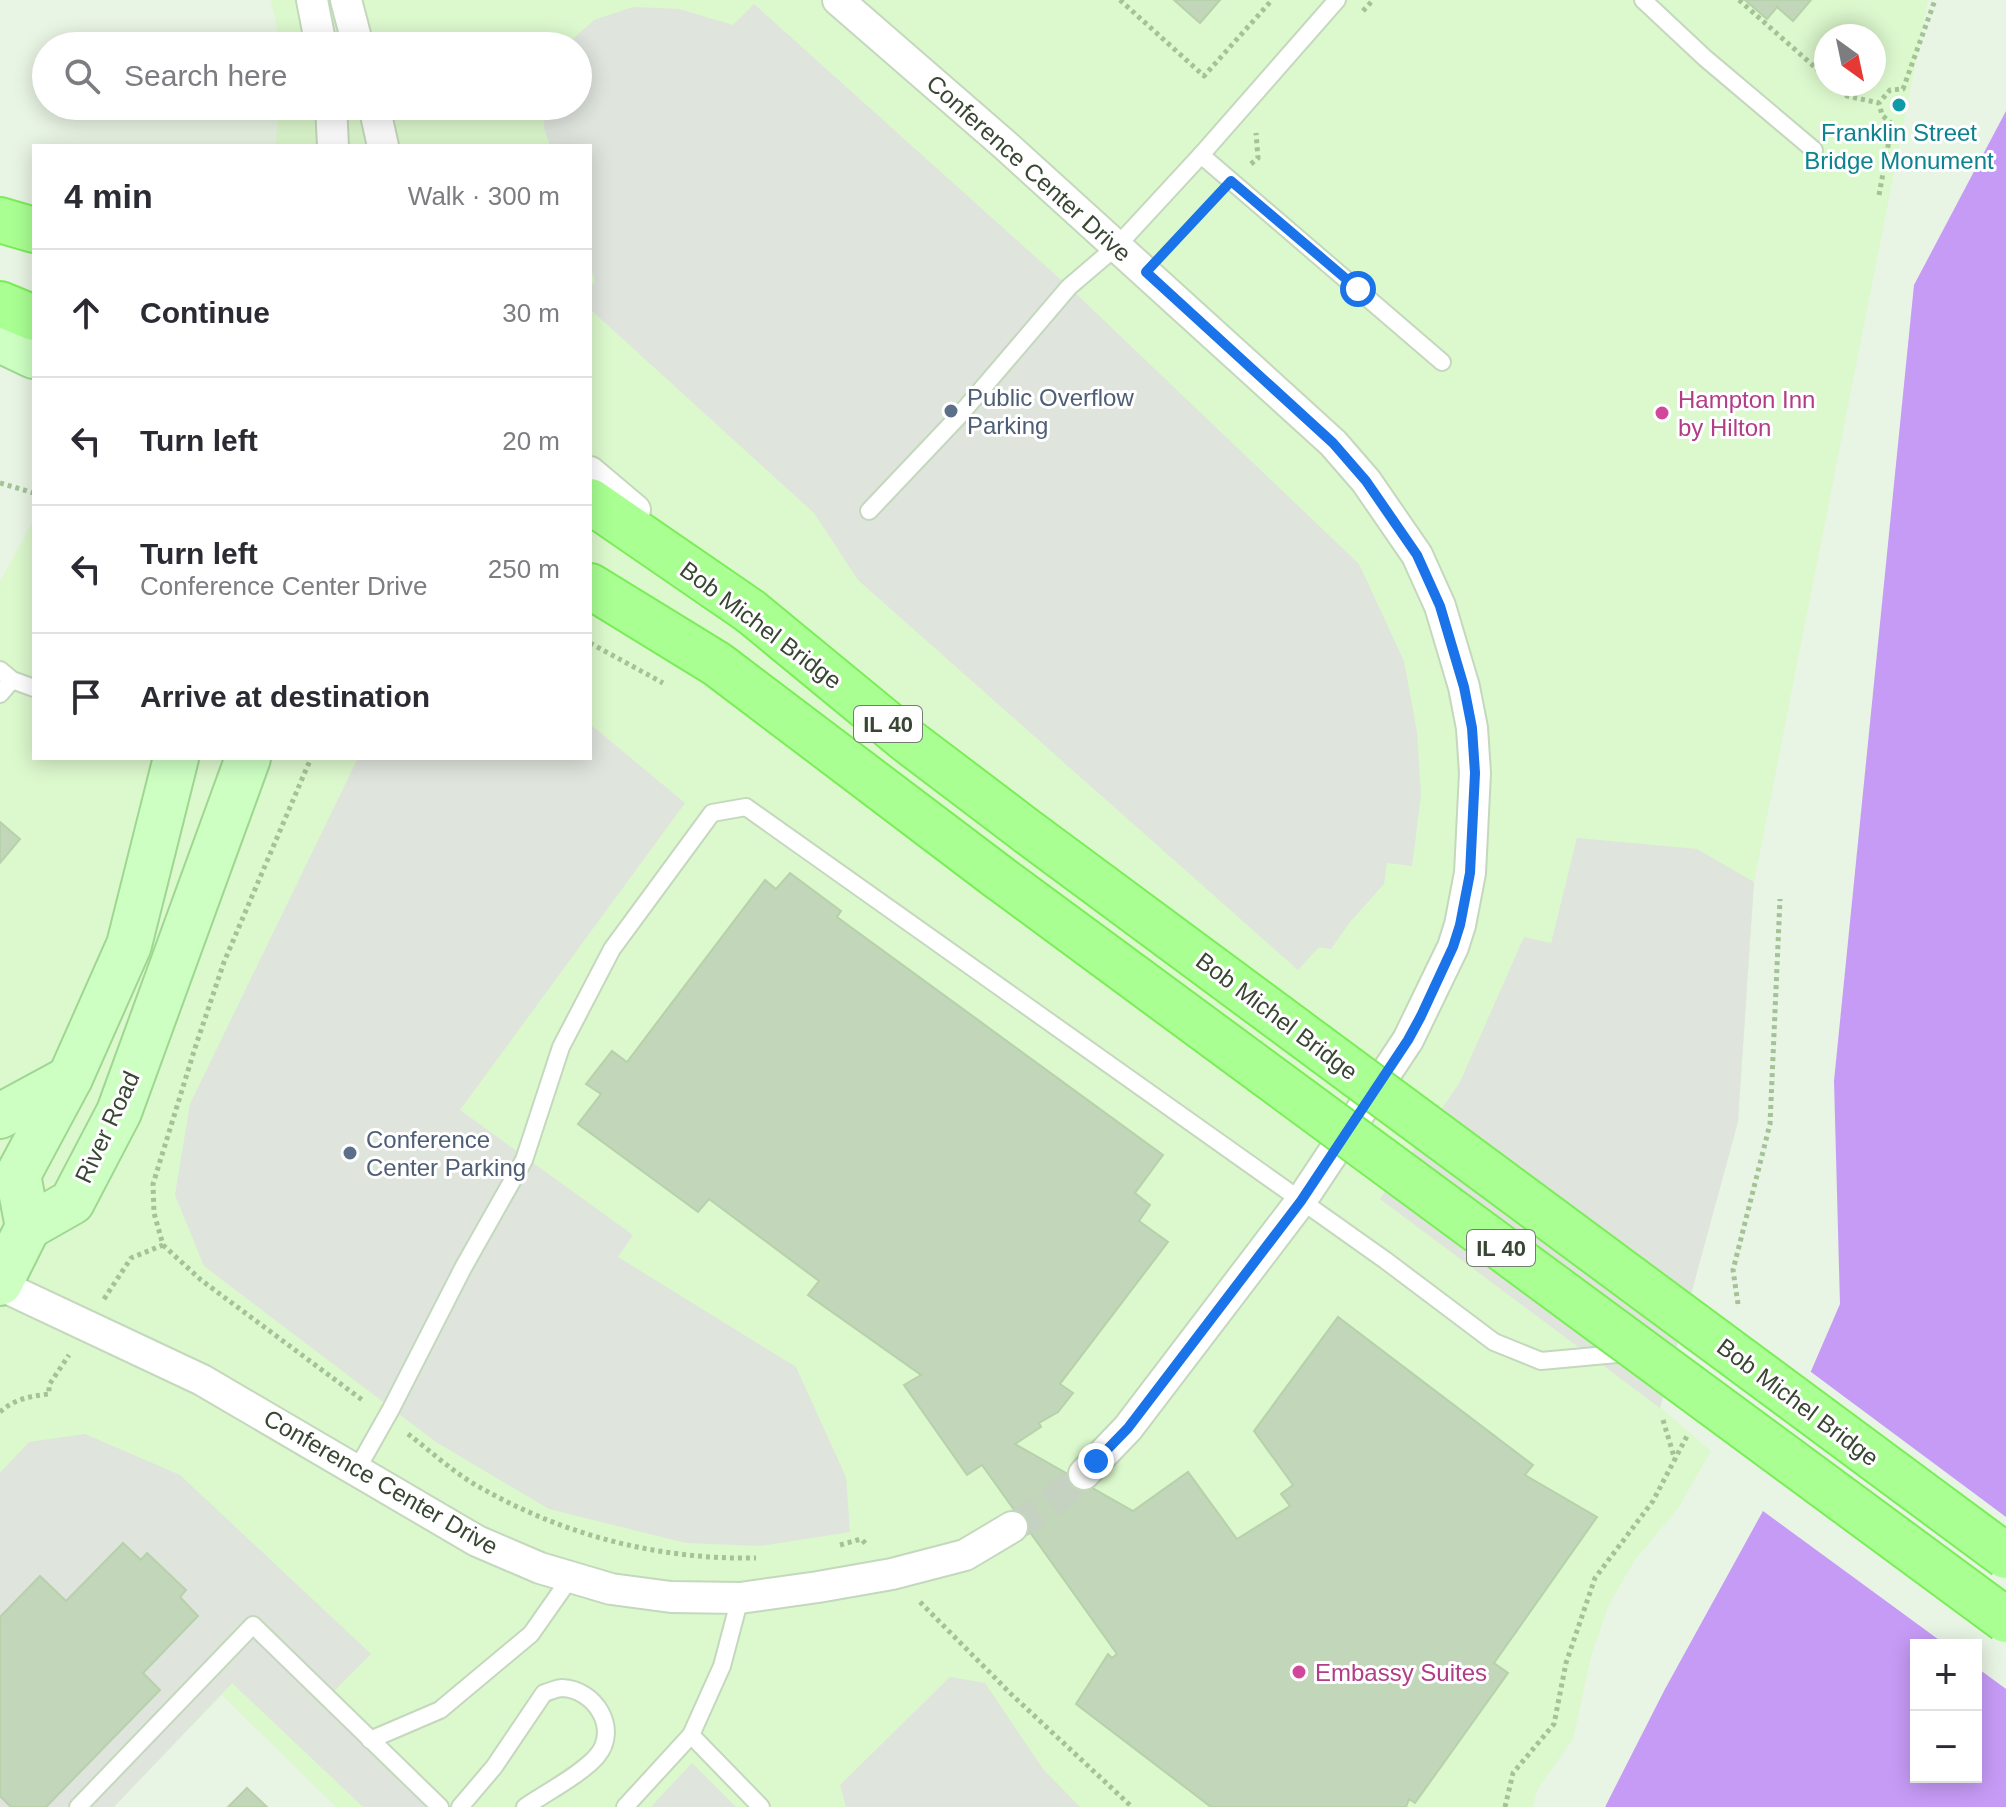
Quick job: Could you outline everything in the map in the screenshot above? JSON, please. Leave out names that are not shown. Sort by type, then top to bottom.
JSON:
[{"type":"main road","points":[[0,220],[32,229]]},
{"type":"main road","points":[[0,304],[32,317]]},
{"type":"main road","points":[[0,340],[32,355]]},
{"type":"main road","name":"Bob Michel Bridge","points":[[592,502],[750,611],[908,741],[1028,832],[2006,1556]]},
{"type":"main road","name":"IL 40","points":[[595,591],[717,664],[997,876],[2006,1620]]},
{"type":"main road","points":[[0,1284],[28,1227],[18,1175],[70,1078],[129,945],[175,760]]},
{"type":"main road","name":"River Road","points":[[28,1227],[72,1202],[119,1112],[247,760]]},
{"type":"main road","points":[[0,1116],[70,1078]]},
{"type":"street","points":[[312,0],[318,32]]},
{"type":"street","points":[[346,0],[354,32]]},
{"type":"street","name":"Conference Center Drive","points":[[838,0],[1117,246],[1333,443],[1366,481],[1417,555],[1440,606],[1464,687],[1472,728],[1475,773],[1470,873],[1453,947],[1408,1040],[1301,1201],[1128,1428],[1084,1474]]},
{"type":"street","points":[[325,144],[330,120]]},
{"type":"street","points":[[332,120],[333,144]]},
{"type":"street","points":[[592,474],[750,611]]},
{"type":"street","name":"Conference Center Drive","points":[[0,1284],[202,1380],[477,1541],[540,1568],[611,1589],[671,1597],[740,1598],[892,1574],[965,1555],[1012,1527]]},
{"type":"lane","points":[[869,511],[968,406],[1069,287],[1117,246],[1201,155],[1337,0]]},
{"type":"lane","points":[[1643,0],[1705,58],[1814,150]]},
{"type":"lane","points":[[1201,155],[1442,362]]},
{"type":"lane","points":[[0,694],[6,675],[32,687]]},
{"type":"lane","points":[[356,1471],[524,1160],[561,1047],[612,949],[712,813],[746,807],[1301,1201],[1494,1342],[1541,1361],[1645,1351]]},
{"type":"lane","points":[[370,1740],[440,1710],[531,1634],[571,1577]]},
{"type":"lane","points":[[625,1807],[691,1735],[722,1666],[740,1598]]},
{"type":"lane","points":[[78,1807],[253,1625],[440,1807]]},
{"type":"lane","points":[[460,1807],[494,1767],[544,1693],[562,1688],[589,1697],[604,1718],[605,1746],[595,1759],[525,1807]]},
{"type":"lane","points":[[691,1735],[761,1807]]},
{"type":"path","points":[[1120,0],[1204,76],[1272,0]]},
{"type":"path","points":[[1353,22],[1373,0]]},
{"type":"path","points":[[1739,0],[1814,66]]},
{"type":"path","points":[[1879,103],[1890,90],[1903,89],[1935,0]]},
{"type":"path","points":[[1847,96],[1879,103]]},
{"type":"path","points":[[1879,103],[1882,115],[1892,124],[1879,195]]},
{"type":"path","points":[[1146,272],[1231,181],[1258,158],[1256,133],[1266,122]]},
{"type":"path","points":[[0,483],[32,492]]},
{"type":"path","points":[[592,644],[666,685]]},
{"type":"path","points":[[310,760],[224,962],[153,1184],[154,1213],[163,1245],[201,1280],[481,1489],[557,1523],[637,1548],[709,1559],[756,1558]]},
{"type":"path","points":[[131,1258],[163,1245]]},
{"type":"path","points":[[0,1412],[27,1397],[49,1394],[49,1385]]},
{"type":"path","points":[[1660,1408],[1675,1461]]},
{"type":"path","points":[[838,1546],[861,1539]]},
{"type":"path","points":[[926,1608],[1011,1694],[1132,1807]]},
{"type":"shaded area","points":[[271,0],[1928,0],[1754,882],[1738,1122],[1660,1407],[1711,1451],[1678,1508],[1635,1560],[1609,1604],[1591,1656],[1573,1739],[1537,1790],[1533,1807],[336,1807],[222,1695],[113,1807],[0,1807],[0,582],[32,523],[32,760],[592,760],[592,144],[275,144],[278,120],[592,120],[592,32],[278,32]]},
{"type":"shaded area","name":"Public Overflow Parking","points":[[754,4],[1069,287],[1359,564],[1404,661],[1417,732],[1421,795],[1412,866],[1387,863],[1384,884],[1331,949],[1319,947],[1298,970],[858,580],[814,513],[592,311],[592,285],[595,281],[592,271],[592,144],[549,144],[544,128],[544,120],[592,120],[592,32],[581,32],[594,20],[633,7],[679,9],[733,25]]},
{"type":"shaded area","points":[[2006,111],[2006,1807],[1605,1807],[1670,1658],[1767,1473],[1840,1304],[1834,1081],[1914,285]]},
{"type":"shaded area","name":"Conference Center Parking","points":[[592,726],[685,803],[460,1110],[633,1235],[618,1257],[796,1367],[846,1477],[850,1532],[761,1546],[686,1543],[549,1509],[436,1442],[204,1266],[175,1195],[190,1104],[357,760],[592,760]]},
{"type":"shaded area","points":[[1577,838],[1697,849],[1754,882],[1738,1122],[1660,1408],[1380,1199],[1460,1082],[1524,937],[1551,943]]},
{"type":"shaded area","points":[[85,1434],[180,1475],[371,1654],[327,1698],[439,1807],[363,1807],[232,1683],[114,1807],[0,1807],[0,1473],[29,1442]]},
{"type":"shaded area","points":[[950,1677],[985,1683],[1043,1769],[1080,1807],[846,1807],[840,1785]]},
{"type":"shaded area","points":[[692,1763],[736,1807],[651,1807]]},
{"type":"pier","points":[[1807,1369],[2006,1517],[2006,1689],[1982,1671],[1982,1639],[1938,1639],[1763,1511],[1665,1689],[1605,1807],[1601,1807],[1666,1656],[1764,1471]]},
{"type":"building","points":[[1174,0],[1220,0],[1200,23]]},
{"type":"building","points":[[1745,0],[1811,0],[1793,21],[1777,7],[1767,19]]},
{"type":"building","points":[[0,822],[20,839],[0,863]]},
{"type":"building","points":[[790,873],[841,911],[837,917],[1163,1155],[1135,1193],[1150,1205],[1139,1221],[1168,1242],[1060,1384],[1073,1393],[1058,1412],[1039,1423],[1041,1427],[1015,1444],[1133,1511],[1188,1472],[1237,1539],[1290,1506],[1281,1494],[1293,1485],[1254,1431],[1338,1317],[1533,1465],[1525,1475],[1597,1517],[1494,1663],[1508,1673],[1415,1803],[1409,1799],[1406,1807],[1211,1807],[1076,1704],[1108,1654],[1112,1658],[1117,1654],[982,1465],[967,1475],[904,1385],[921,1375],[808,1295],[819,1281],[709,1199],[698,1212],[578,1124],[601,1094],[586,1084],[612,1051],[627,1062],[765,880],[776,889]]},
{"type":"building","points":[[123,1543],[141,1560],[147,1553],[186,1590],[180,1597],[198,1616],[143,1673],[160,1690],[46,1807],[11,1807],[0,1796],[0,1617],[40,1576],[66,1601]]},
{"type":"building","points":[[247,1788],[267,1807],[228,1807]]},
{"type":"tunnel","points":[[1012,1527],[1043,1510],[1084,1474]]},
{"type":"place","name":"Franklin Street Bridge Monument","points":[[1899,105]]},
{"type":"place","name":"Public Overflow Parking","points":[[951,411]]},
{"type":"place","name":"Hampton Inn by Hilton","points":[[1662,413]]},
{"type":"place","name":"Conference Center Parking","points":[[350,1153]]},
{"type":"place","name":"Embassy Suites","points":[[1299,1672]]},
{"type":"route","points":[[1096,1461],[1128,1428],[1301,1201],[1408,1040],[1453,947],[1460,925],[1470,873],[1475,773],[1472,728],[1464,687],[1440,606],[1417,555],[1366,481],[1333,443],[1146,272],[1231,181],[1358,289]]}]
